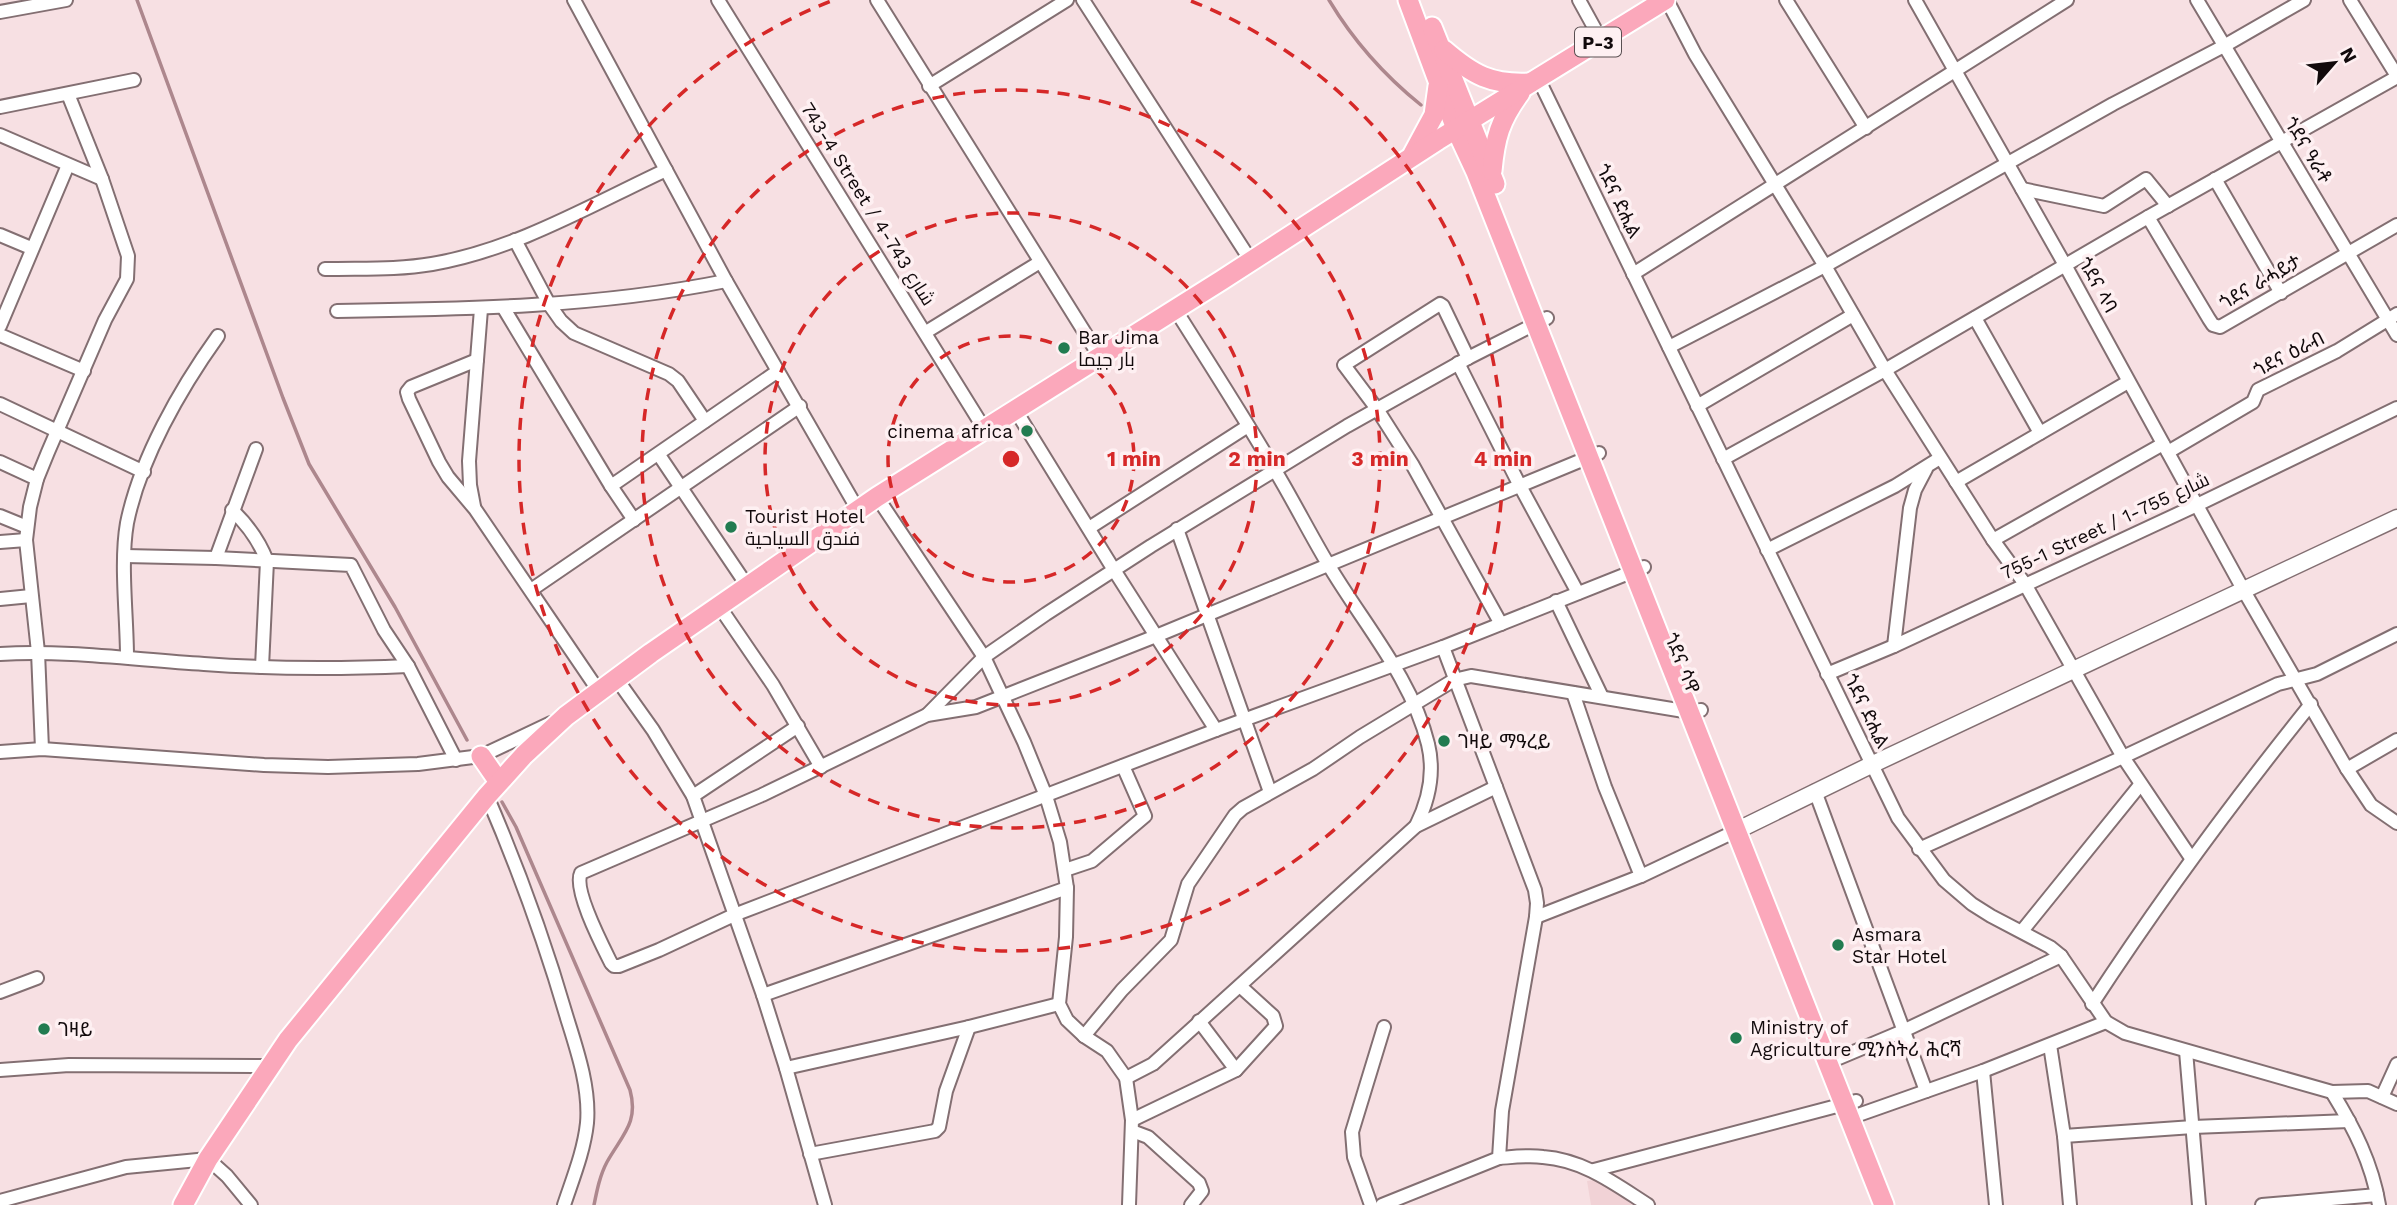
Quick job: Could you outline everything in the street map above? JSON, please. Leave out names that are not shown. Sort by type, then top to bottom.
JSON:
[{"type":"main road","points":[[1408,0],[1439,81],[1463,125]]},
{"type":"main road","points":[[1421,0],[1441,48],[1463,125]]},
{"type":"main road","name":"P-3","points":[[183,1205],[208,1159],[269,1066],[343,970],[493,789],[524,755],[566,716],[616,678],[877,497],[1413,156],[1666,0]]},
{"type":"main road","points":[[1441,48],[1464,67],[1485,79],[1510,84],[1531,83]]},
{"type":"main road","points":[[1413,156],[1434,115],[1439,81]]},
{"type":"main road","points":[[1413,156],[1446,149],[1464,157],[1484,174],[1501,121],[1531,83]]},
{"type":"main road","name":"ጎደና ሳዋ","points":[[1463,125],[1741,828],[1897,1205]]},
{"type":"main road","points":[[481,756],[493,789]]},
{"type":"main road","name":"ጎደና ሳዋ","points":[[1741,828],[1839,1058],[1884,1205]]},
{"type":"street","points":[[0,12],[66,0]]},
{"type":"street","points":[[573,0],[726,281],[858,510]]},
{"type":"street","name":"743-4 Street / شارع 743-4","points":[[718,0],[985,430]]},
{"type":"street","points":[[877,0],[1100,357]]},
{"type":"street","points":[[929,86],[1067,0]]},
{"type":"street","points":[[1083,0],[1251,261]]},
{"type":"street","points":[[1579,0],[1601,40]]},
{"type":"street","points":[[1666,0],[1695,54],[1825,266],[1885,370],[1993,540],[2025,584],[2123,757],[2191,858]]},
{"type":"street","points":[[1786,0],[1866,128]]},
{"type":"street","name":"ጎደና ላባ","points":[[1915,0],[2065,265],[2244,591],[2347,769],[2371,805],[2397,823]]},
{"type":"street","points":[[1633,274],[2067,0]]},
{"type":"street","name":"ጎደና ዓራቶ","points":[[2197,0],[2348,253],[2393,316],[2397,335]]},
{"type":"street","points":[[1669,347],[1825,266],[2304,0]]},
{"type":"street","points":[[1723,459],[1885,370],[2397,76],[2350,0]]},
{"type":"street","points":[[0,107],[134,80]]},
{"type":"street","name":"ጎደና ድሒል","points":[[1531,83],[1633,274],[1898,818],[1944,880],[1972,904],[2050,947],[2061,956],[2106,1023]]},
{"type":"street","points":[[42,749],[38,652],[26,533],[37,479],[83,371],[127,279],[129,268],[128,256],[102,179],[68,94]]},
{"type":"street","points":[[0,135],[102,179]]},
{"type":"street","points":[[0,326],[68,165]]},
{"type":"street","points":[[325,269],[406,268],[485,251],[515,240],[666,170]]},
{"type":"street","points":[[2022,189],[2104,206],[2146,179],[2168,206]]},
{"type":"street","points":[[2216,180],[2281,293]]},
{"type":"street","name":"ጎደና ራሓይታ","points":[[2148,217],[2213,325],[2220,327],[2397,225]]},
{"type":"street","points":[[0,234],[31,248]]},
{"type":"street","points":[[515,240],[561,321],[574,333],[669,374],[678,381],[705,421]]},
{"type":"street","points":[[926,332],[1040,262]]},
{"type":"street","points":[[337,311],[481,309],[549,304],[642,296],[726,281]]},
{"type":"street","points":[[1501,624],[1442,516],[1377,409],[1344,365],[1436,304],[1443,306],[1463,360],[1519,484],[1578,593]]},
{"type":"street","points":[[503,307],[634,520]]},
{"type":"street","points":[[475,509],[469,461],[481,309]]},
{"type":"street","points":[[1175,309],[1276,471],[1328,564],[1414,705],[1429,748],[1430,767],[1430,793],[1416,826]]},
{"type":"street","points":[[1697,406],[1853,316]]},
{"type":"street","name":"ጎደና ዕራብ","points":[[1993,540],[2253,402],[2258,390],[2337,351],[2393,316]]},
{"type":"street","points":[[1975,318],[2040,433]]},
{"type":"street","points":[[927,715],[984,657],[1177,529],[1377,409],[1463,360],[1541,321]]},
{"type":"street","points":[[0,335],[83,371]]},
{"type":"street","points":[[127,657],[127,523],[144,471],[177,397],[218,336]]},
{"type":"street","points":[[477,360],[411,387],[407,392],[439,462],[475,509],[598,691]]},
{"type":"street","points":[[611,486],[778,371]]},
{"type":"street","points":[[1956,482],[2128,382]]},
{"type":"street","points":[[0,404],[144,471]]},
{"type":"street","points":[[531,590],[800,406]]},
{"type":"street","name":"755-1 Street / شارع 755-1","points":[[1827,674],[1894,646],[2197,505],[2397,408]]},
{"type":"street","points":[[1016,411],[1216,730]]},
{"type":"street","points":[[1089,528],[1248,426]]},
{"type":"street","points":[[216,558],[256,449]]},
{"type":"street","points":[[659,455],[748,587]]},
{"type":"street","points":[[1593,455],[1156,636],[976,707],[927,715],[762,795],[581,873],[579,881],[586,905],[614,966],[659,950],[734,915],[1216,730],[1443,647],[1639,570]]},
{"type":"street","points":[[1767,550],[1853,508],[1940,458]]},
{"type":"street","points":[[0,462],[37,479]]},
{"type":"street","points":[[1894,646],[1910,508],[1926,468]]},
{"type":"street","points":[[877,497],[984,657],[1046,796],[1060,842],[1067,888],[1066,937],[1059,1004],[1067,1020],[1084,1037],[1107,1051],[1126,1078],[1132,1126],[1129,1205]]},
{"type":"street","points":[[232,510],[247,524],[261,545],[267,561],[262,667]]},
{"type":"street","points":[[0,516],[26,533]]},
{"type":"street","points":[[1536,917],[1641,876],[1815,791],[2397,518]]},
{"type":"street","points":[[1177,529],[1270,792]]},
{"type":"street","points":[[0,542],[26,533]]},
{"type":"street","points":[[125,556],[351,565],[384,630],[408,666],[456,760]]},
{"type":"street","points":[[0,599],[31,596]]},
{"type":"street","points":[[1556,601],[1602,697]]},
{"type":"street","points":[[719,606],[821,767]]},
{"type":"street","points":[[1919,849],[2278,684],[2317,674],[2397,634]]},
{"type":"street","points":[[1443,647],[1535,890],[1537,903],[1502,1111],[1499,1158]]},
{"type":"street","points":[[0,654],[38,652],[262,667],[408,666]]},
{"type":"street","points":[[1084,1037],[1122,990],[1171,940],[1188,884],[1235,815],[1253,801],[1313,769],[1454,680],[1471,676],[1695,711]]},
{"type":"street","points":[[616,678],[653,730],[693,796],[763,995],[825,1205]]},
{"type":"street","points":[[1573,693],[1605,787],[1641,876]]},
{"type":"street","points":[[2092,1003],[2191,858],[2311,704]]},
{"type":"street","points":[[0,752],[42,749],[328,767],[418,764],[481,756],[566,716]]},
{"type":"street","points":[[693,796],[797,726]]},
{"type":"street","points":[[2347,769],[2397,740]]},
{"type":"street","points":[[1065,870],[1093,860],[1145,816],[1124,766]]},
{"type":"street","points":[[2022,931],[2140,785]]},
{"type":"street","points":[[1126,1078],[1153,1064],[1416,826],[1496,787]]},
{"type":"street","points":[[493,789],[550,961],[581,1070],[587,1121],[582,1151],[564,1205]]},
{"type":"street","points":[[1815,791],[1926,1091]]},
{"type":"street","points":[[763,995],[1067,888]]},
{"type":"street","points":[[1839,1058],[1903,1031],[2061,956]]},
{"type":"street","points":[[0,992],[37,978]]},
{"type":"street","points":[[1132,1126],[1236,1070],[1276,1026],[1273,1016],[1240,986]]},
{"type":"street","points":[[786,1068],[1059,1004]]},
{"type":"street","points":[[1199,1021],[1236,1070]]},
{"type":"street","points":[[1594,1170],[1926,1091],[2106,1023],[2125,1033],[2332,1092],[2368,1091],[2397,1104]]},
{"type":"street","points":[[810,1154],[935,1131],[939,1127],[946,1091],[969,1027]]},
{"type":"street","points":[[1371,1205],[1354,1157],[1352,1132],[1384,1027]]},
{"type":"street","points":[[2050,1045],[2064,1136],[2070,1205]]},
{"type":"street","points":[[2186,1051],[2199,1205]]},
{"type":"street","points":[[2382,1097],[2397,1064]]},
{"type":"street","points":[[0,1070],[62,1065],[269,1066]]},
{"type":"street","points":[[1983,1071],[1996,1205]]},
{"type":"street","points":[[2262,1205],[2378,1200],[2372,1170],[2332,1092]]},
{"type":"street","points":[[2064,1136],[2193,1127],[2349,1121]]},
{"type":"street","points":[[1132,1126],[1199,1183],[1202,1191],[1191,1205]]},
{"type":"street","points":[[1382,1205],[1499,1158],[1543,1157],[1568,1161],[1594,1170],[1648,1205]]},
{"type":"street","points":[[0,1201],[126,1167],[208,1159],[227,1176],[251,1205]]},
{"type":"street","points":[[0,1201],[6,1205]]},
{"type":"shaded area","points":[[1600,1179],[1638,1205],[1591,1205],[1587,1181]]},
{"type":"waterway","points":[[137,0],[309,464],[395,607],[467,740]]},
{"type":"waterway","points":[[1329,0],[1370,57],[1421,105]]},
{"type":"waterway","points":[[502,802],[516,827],[630,1090],[631,1120],[605,1167],[594,1205]]},
{"type":"place","name":"Bar Jima بار جيما","points":[[1064,348]]},
{"type":"place","name":"cinema africa","points":[[1027,431]]},
{"type":"place","name":"Tourist Hotel فندق السياحية","points":[[731,527]]},
{"type":"place","name":"ገዛይ ማዓረይ","points":[[1444,741]]},
{"type":"place","name":"Asmara Star Hotel","points":[[1838,945]]},
{"type":"place","name":"ገዛይ","points":[[44,1029]]},
{"type":"place","name":"Ministry of Agriculture ሚንስትሪ ሕርሻ","points":[[1736,1038]]}]
